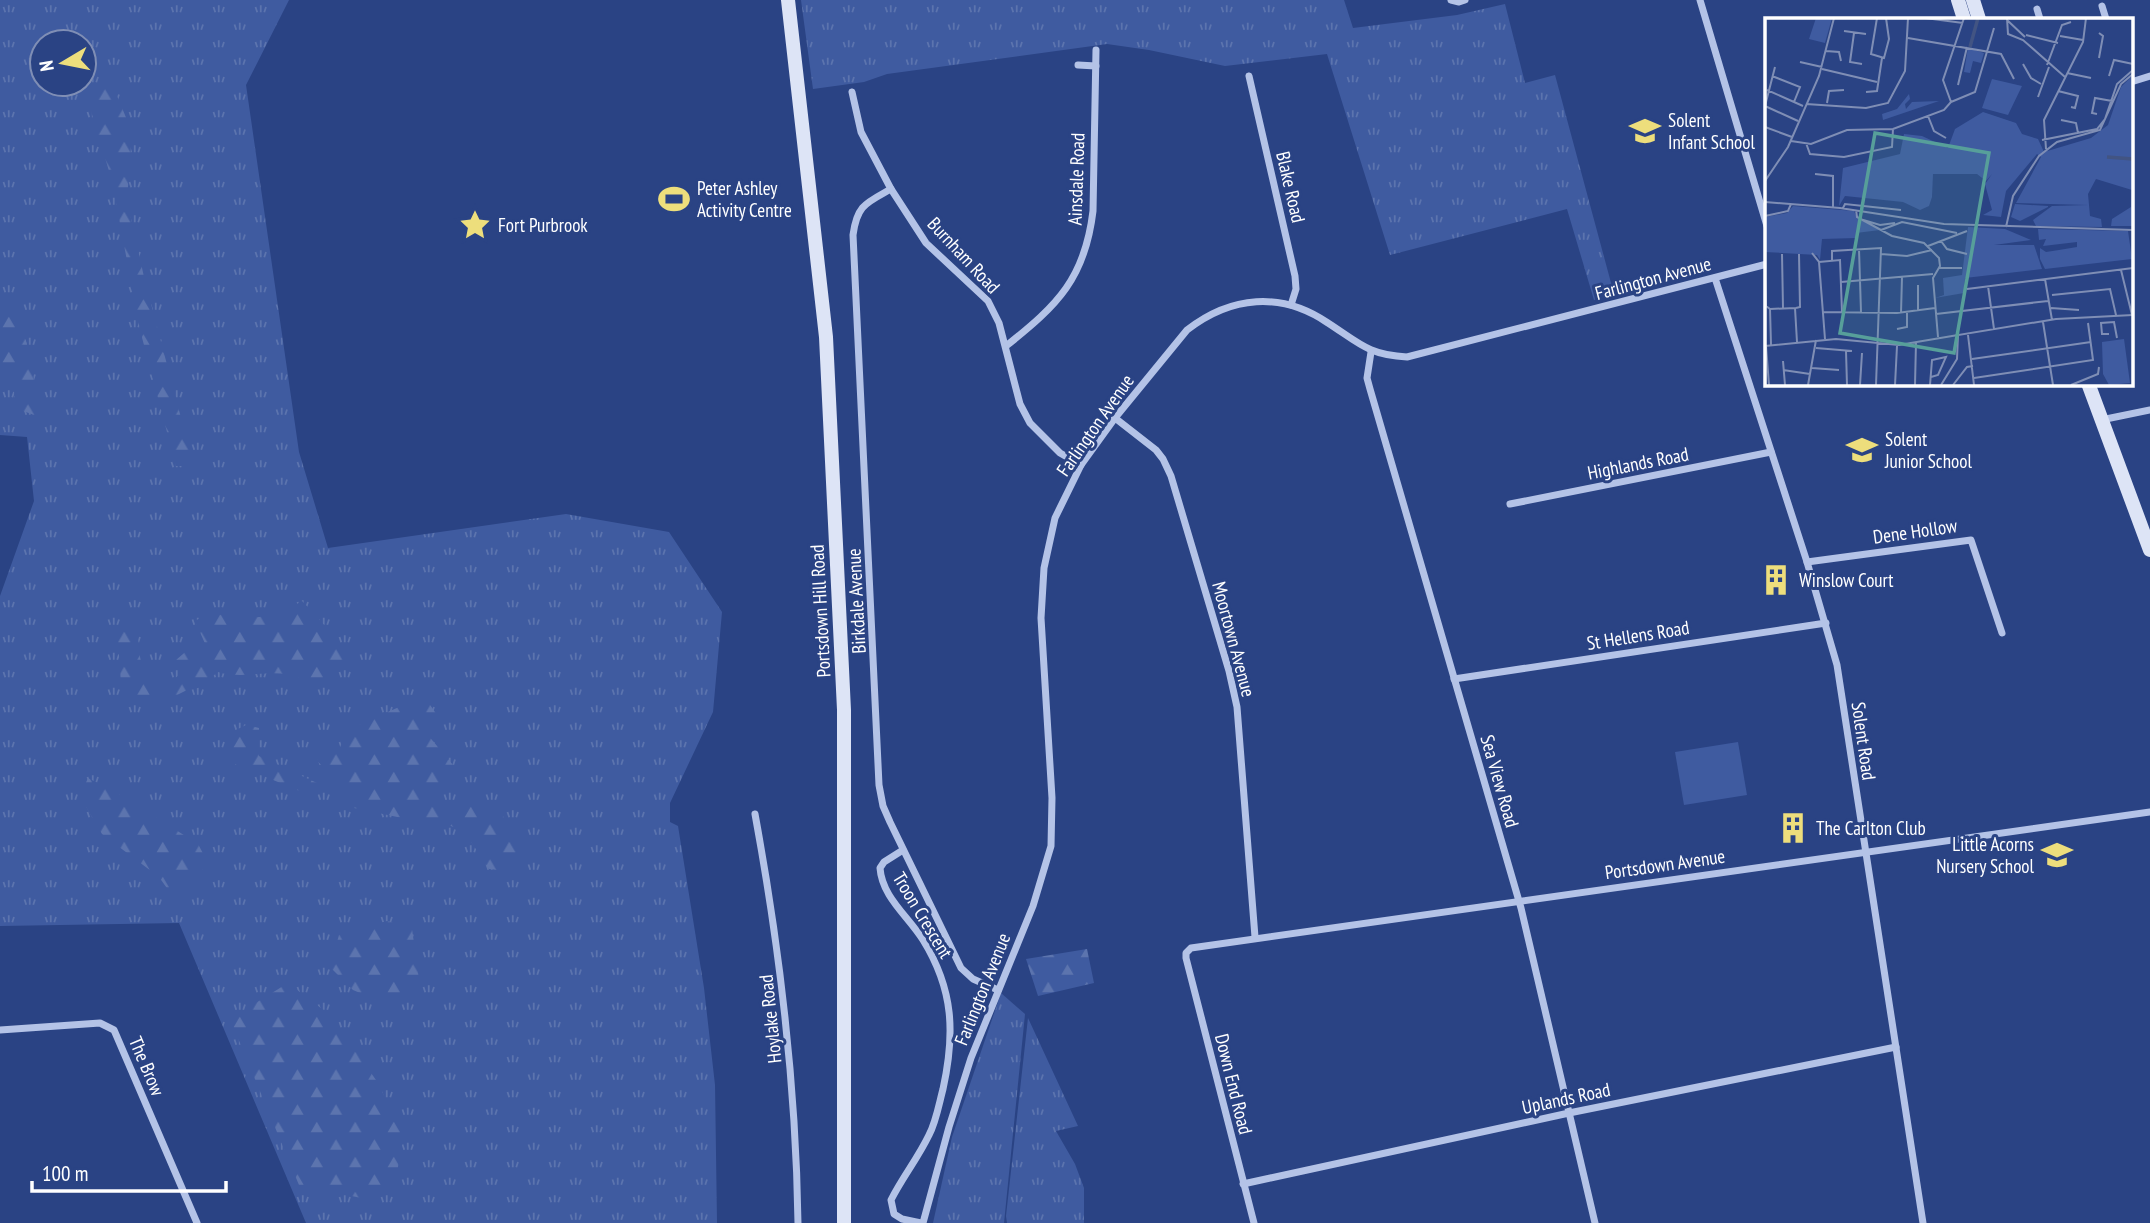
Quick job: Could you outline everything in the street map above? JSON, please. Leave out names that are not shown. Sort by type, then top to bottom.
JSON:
[{"type":"main road","name":"Portsdown Hill Road","points":[[788,0],[826,337],[844,710],[844,1223]]},
{"type":"main road","points":[[1958,0],[1964,18]]},
{"type":"main road","points":[[1973,0],[1979,18]]},
{"type":"main road","points":[[2089,385],[2150,550]]},
{"type":"street","points":[[1451,0],[1465,0]]},
{"type":"street","points":[[1700,0],[1765,219]]},
{"type":"street","points":[[2102,6],[2106,18]]},
{"type":"street","points":[[2037,9],[2040,18]]},
{"type":"street","name":"Ainsdale Road","points":[[1006,346],[1063,293],[1082,263],[1090,236],[1093,211],[1096,50]]},
{"type":"street","points":[[1078,65],[1096,66]]},
{"type":"street","name":"Blake Road","points":[[1249,76],[1295,276],[1296,289],[1291,305]]},
{"type":"street","points":[[2132,82],[2150,76]]},
{"type":"street","name":"Burnham Road","points":[[852,92],[861,132],[891,189],[926,243],[988,301],[999,323],[1020,404],[1030,423],[1060,453],[1081,465]]},
{"type":"street","name":"Birkdale Avenue","points":[[891,189],[864,205],[856,216],[853,234],[879,785],[883,806],[961,968],[972,979],[998,990]]},
{"type":"street","name":"Farlington Avenue","points":[[922,1223],[971,1058],[1033,906],[1051,846],[1052,798],[1042,594],[1044,568],[1055,518],[1081,465],[1186,330],[1200,319],[1233,304],[1272,302],[1291,305],[1327,322],[1371,352],[1388,356],[1417,355],[1765,265]]},
{"type":"street","name":"Solent Road","points":[[1715,278],[1807,562],[1837,665],[1923,1223]]},
{"type":"street","name":"Sea View Road","points":[[1371,352],[1367,378],[1519,901],[1595,1223]]},
{"type":"street","points":[[2101,420],[2150,410]]},
{"type":"street","name":"Moortown Avenue","points":[[1115,418],[1163,459],[1229,671],[1237,707],[1255,937]]},
{"type":"street","name":"Highlands Road","points":[[1510,504],[1771,452]]},
{"type":"street","name":"Dene Hollow","points":[[1807,562],[1971,540],[2002,633]]},
{"type":"street","name":"St Hellens Road","points":[[1454,679],[1826,623]]},
{"type":"street","name":"Portsdown Avenue","points":[[1186,953],[1196,946],[1255,937],[2150,812]]},
{"type":"street","name":"Hoylake Road","points":[[755,814],[771,904],[789,1041],[797,1154],[798,1223]]},
{"type":"street","name":"Troon Crescent","points":[[903,850],[884,862],[880,868],[883,885],[922,938],[934,960],[946,991],[950,1011],[949,1062],[930,1133],[891,1200],[894,1214],[902,1219],[922,1223]]},
{"type":"street","name":"Down End Road","points":[[1186,953],[1254,1223]]},
{"type":"street","name":"The Brow","points":[[0,1030],[100,1023],[114,1030],[197,1223]]},
{"type":"street","name":"Uplands Road","points":[[1243,1184],[1569,1113],[1896,1047]]},
{"type":"green space","points":[[0,0],[289,0],[246,85],[299,452],[328,548],[566,514],[669,532],[722,612],[713,712],[670,803],[670,822],[678,826],[704,988],[715,1085],[717,1223],[306,1223],[179,923],[0,926],[0,596],[34,501],[27,437],[0,435]]},
{"type":"green space","points":[[801,0],[1344,0],[1353,28],[1457,15],[1505,4],[1525,83],[1555,75],[1614,294],[1594,300],[1567,209],[1390,255],[1327,54],[1225,66],[1107,44],[887,74],[864,82],[813,89]]},
{"type":"green space","points":[[103,86],[115,91],[132,132],[127,200],[144,277],[191,456],[188,466],[176,466],[140,330],[112,181],[91,111],[90,98],[98,98],[98,88]]},
{"type":"green space","points":[[0,297],[26,341],[37,394],[37,416],[15,408],[14,389],[0,371]]},
{"type":"green space","points":[[302,601],[328,630],[338,646],[344,664],[330,680],[311,685],[289,674],[235,675],[218,672],[198,688],[187,690],[167,700],[147,701],[133,695],[122,698],[118,641],[129,609],[135,613],[141,663],[159,688],[172,683],[180,673],[176,660],[190,648],[207,648],[195,621],[209,613],[235,617],[268,616]]},
{"type":"green space","points":[[424,696],[439,718],[422,728],[463,777],[428,791],[440,804],[469,802],[503,816],[525,853],[506,871],[489,869],[464,831],[443,823],[354,808],[354,796],[316,760],[339,750],[347,730]]},
{"type":"green space","points":[[246,725],[259,728],[259,756],[317,783],[320,793],[314,797],[232,763],[224,736]]},
{"type":"green space","points":[[1738,742],[1747,795],[1684,805],[1675,752]]},
{"type":"green space","points":[[88,778],[119,794],[198,844],[207,861],[191,893],[169,891],[159,877],[102,834],[80,796]]},
{"type":"green space","points":[[387,921],[412,929],[421,993],[384,1003],[353,990],[330,967],[339,935]]},
{"type":"green space","points":[[1087,949],[1094,983],[1038,996],[1026,959]]},
{"type":"green space","points":[[288,983],[330,1015],[376,1080],[404,1134],[395,1183],[366,1199],[299,1185],[230,1019]]},
{"type":"green space","points":[[1001,993],[1025,1014],[1004,1223],[933,1223],[952,1137]]},
{"type":"green space","points":[[1028,1018],[1078,1126],[1056,1131],[1075,1164],[1084,1188],[1084,1223],[1007,1223]]},
{"type":"place","name":"Solent Infant School","points":[[1645,131]]},
{"type":"place","name":"Peter Ashley Activity Centre","points":[[674,199]]},
{"type":"place","name":"Fort Purbrook","points":[[475,225]]},
{"type":"place","name":"Solent Junior School","points":[[1862,450]]},
{"type":"place","name":"Winslow Court","points":[[1776,580]]},
{"type":"place","name":"The Carlton Club","points":[[1793,828]]},
{"type":"place","name":"Little Acorns Nursery School","points":[[2057,855]]}]
